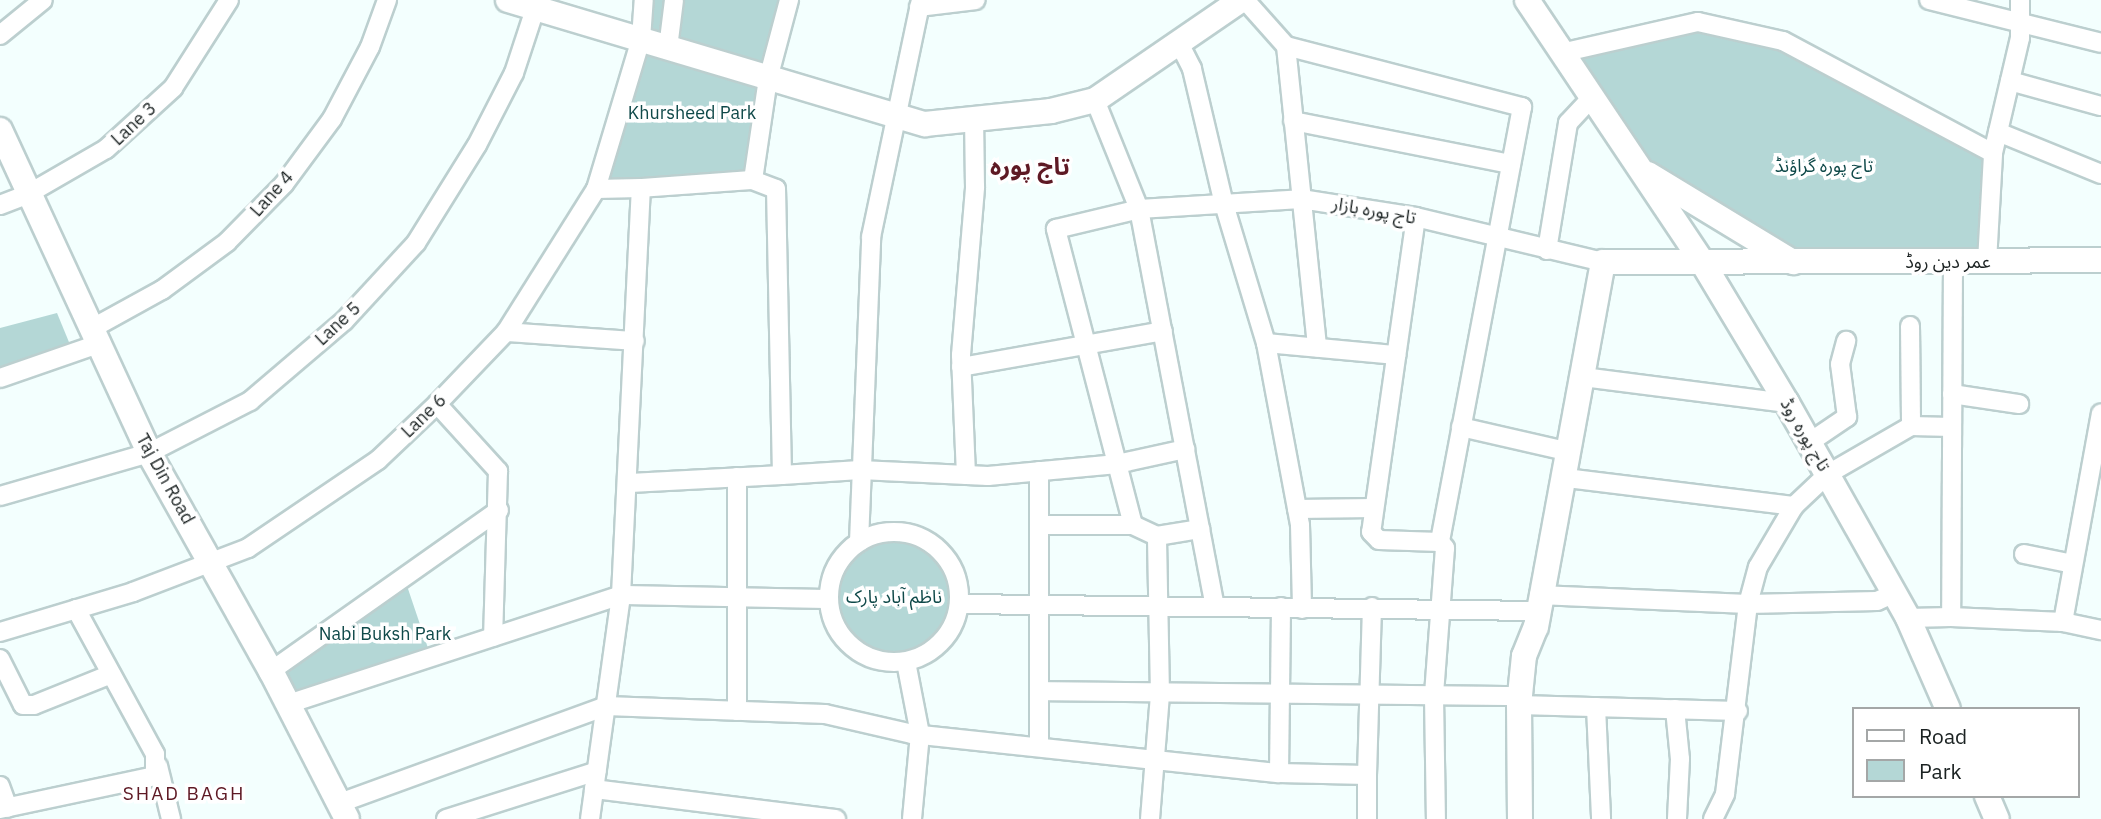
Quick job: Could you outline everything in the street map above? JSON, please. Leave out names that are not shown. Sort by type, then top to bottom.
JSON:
[{"type":"main road","points":[[509,0],[537,4],[768,79],[926,124],[1051,111],[1095,100],[1243,0]]},
{"type":"main road","name":"تاج پورہ روڈ","points":[[1527,0],[1701,260],[1787,403],[1895,593],[1947,707]]},
{"type":"main road","name":"Taj Din Road","points":[[0,130],[149,453],[271,671],[342,811]]},
{"type":"main road","name":"تاج پورہ روڈ","points":[[1643,171],[1794,262]]},
{"type":"main road","name":"عمر دین روڈ","points":[[1603,262],[1701,260],[1953,263],[2101,260]]},
{"type":"main road","points":[[1520,819],[1519,700],[1524,656],[1566,478],[1603,262]]},
{"type":"main road","points":[[1988,798],[1997,819]]},
{"type":"street","points":[[0,35],[43,0]]},
{"type":"street","name":"Lane 3","points":[[0,205],[28,194],[106,149],[173,88],[229,0]]},
{"type":"street","name":"Lane 4","points":[[0,378],[94,337],[227,242],[284,184],[332,119],[370,47],[387,0]]},
{"type":"street","name":"Lane 6","points":[[0,632],[213,564],[248,548],[320,503],[378,460],[437,404],[506,332],[596,189],[641,39],[644,0]]},
{"type":"street","points":[[668,48],[674,0]]},
{"type":"street","points":[[753,180],[768,79],[789,0]]},
{"type":"street","points":[[859,542],[871,237],[894,115],[920,4],[976,0]]},
{"type":"street","points":[[1243,0],[1286,46],[1522,107],[1440,542]]},
{"type":"street","points":[[1929,0],[2101,43]]},
{"type":"street","points":[[1987,262],[1993,153],[2010,81],[2021,0]]},
{"type":"street","name":"Lane 5","points":[[0,496],[149,453],[250,401],[344,321],[416,243],[477,145],[514,73],[537,4]]},
{"type":"street","points":[[1561,53],[1698,22],[1783,41],[1993,153]]},
{"type":"street","points":[[1179,43],[1192,69],[1224,204],[1266,343],[1297,509],[1302,609]]},
{"type":"street","points":[[1286,46],[1317,347]]},
{"type":"street","points":[[2010,81],[2101,106]]},
{"type":"street","points":[[1547,250],[1568,123],[1592,97]]},
{"type":"street","points":[[1095,100],[1139,209],[1215,606]]},
{"type":"street","points":[[966,475],[961,367],[975,187],[974,119]]},
{"type":"street","points":[[1293,121],[1511,164]]},
{"type":"street","points":[[1998,132],[2101,174]]},
{"type":"street","points":[[596,189],[753,180],[776,189],[782,474]]},
{"type":"street","points":[[590,819],[621,595],[629,483],[641,188]]},
{"type":"street","name":"تاج پورہ بازار","points":[[1086,345],[1056,229],[1139,209],[1301,199],[1416,217],[1603,262]]},
{"type":"street","points":[[1416,217],[1374,508],[1373,537],[1440,542],[1445,548],[1434,696],[1437,819]]},
{"type":"street","points":[[1951,617],[1953,263]]},
{"type":"street","points":[[1910,326],[1911,426]]},
{"type":"street","points":[[961,367],[1163,331]]},
{"type":"street","points":[[506,332],[635,341]]},
{"type":"street","points":[[1810,442],[1847,417],[1840,364],[1846,341]]},
{"type":"street","points":[[1266,343],[1396,355]]},
{"type":"street","points":[[1086,345],[1133,525]]},
{"type":"street","points":[[1583,377],[1787,403]]},
{"type":"street","points":[[1952,394],[2019,404]]},
{"type":"street","points":[[437,404],[498,471],[499,510],[493,637]]},
{"type":"street","points":[[2063,622],[2101,413]]},
{"type":"street","points":[[1713,819],[1725,794],[1738,711],[1748,604],[1758,567],[1794,506],[1828,474],[1911,426],[1952,427]]},
{"type":"street","points":[[1461,427],[1570,452]]},
{"type":"street","points":[[629,483],[860,470],[966,475],[1039,471],[1117,464],[1185,449]]},
{"type":"street","points":[[1039,471],[1039,746]]},
{"type":"street","points":[[737,477],[737,711]]},
{"type":"street","points":[[1566,478],[1794,506]]},
{"type":"street","points":[[1297,509],[1374,508]]},
{"type":"street","points":[[271,671],[499,510]]},
{"type":"street","points":[[1039,525],[1133,525],[1157,536],[1200,529]]},
{"type":"street","points":[[899,531],[937,548],[958,583],[959,604],[942,642],[906,662],[883,662],[862,655],[845,640],[833,622],[829,599],[832,577],[842,557],[859,542],[899,531]]},
{"type":"street","points":[[1150,819],[1157,759],[1160,695],[1157,536]]},
{"type":"street","points":[[2024,554],[2073,564]]},
{"type":"street","points":[[959,604],[1302,609],[1441,608],[1538,603],[1748,604],[1877,601],[1895,593]]},
{"type":"street","points":[[288,704],[621,595],[829,599]]},
{"type":"street","points":[[1279,773],[1281,607]]},
{"type":"street","points":[[1367,819],[1372,607]]},
{"type":"street","points":[[76,609],[158,766],[171,819]]},
{"type":"street","points":[[1908,618],[1951,617],[2063,622],[2101,630]]},
{"type":"street","points":[[0,659],[23,705],[34,705],[111,674]]},
{"type":"street","points":[[906,662],[920,734],[912,819]]},
{"type":"street","points":[[1039,691],[1160,695],[1434,696],[1596,707],[1738,711]]},
{"type":"street","points":[[342,811],[606,706],[825,714],[920,734],[1279,773],[1367,775]]},
{"type":"street","points":[[1596,707],[1601,819]]},
{"type":"street","points":[[1675,709],[1680,759],[1677,819]]},
{"type":"street","points":[[0,786],[4,809],[155,776],[158,766]]},
{"type":"street","points":[[446,819],[597,771]]},
{"type":"street","points":[[594,789],[836,819]]},
{"type":"green space","name":"Khursheed Park","points":[[644,0],[789,0],[753,180],[596,189]]},
{"type":"green space","name":"تاج پورہ گراؤنڈ","points":[[1698,22],[1783,41],[1993,153],[1987,262],[1796,259],[1627,145],[1561,53]]},
{"type":"green space","points":[[57,313],[71,347],[0,372],[0,328]]},
{"type":"green space","name":"ناظم آباد پارک","points":[[894,532],[919,537],[940,551],[954,572],[959,597],[954,622],[940,643],[919,657],[894,662],[869,657],[848,643],[834,622],[829,597],[834,572],[848,551],[869,537]]},
{"type":"green space","name":"Nabi Buksh Park","points":[[404,577],[431,657],[288,704],[271,671]]},
{"type":"district","name":"تاج پورہ","points":[[1030,167]]},
{"type":"district","name":"SHAD BAGH","points":[[184,794]]}]
